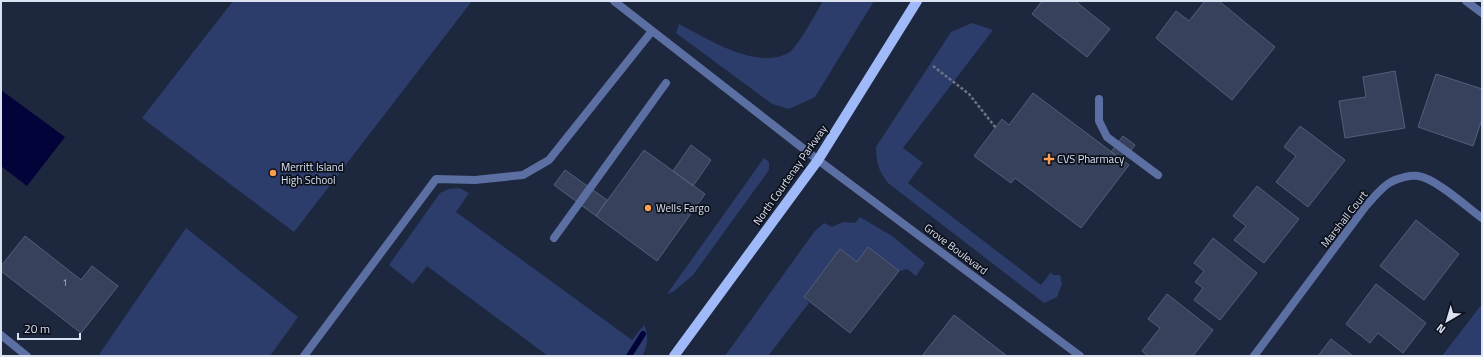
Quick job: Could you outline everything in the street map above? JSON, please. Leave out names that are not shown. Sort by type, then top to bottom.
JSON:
[{"type":"main road","name":"North Courtenay Parkway","points":[[674,356],[818,160],[917,1]]},
{"type":"street","name":"Grove Boulevard","points":[[614,1],[818,160],[1080,356]]},
{"type":"street","points":[[1466,1],[1482,14]]},
{"type":"street","points":[[304,356],[436,180],[475,180],[523,175],[549,160],[652,31]]},
{"type":"street","points":[[554,238],[666,83]]},
{"type":"street","points":[[1098,98],[1099,122],[1108,137],[1158,175]]},
{"type":"street","name":"Marshall Court","points":[[1254,356],[1365,207],[1390,182],[1418,176],[1433,182],[1482,218]]},
{"type":"street","points":[[1,335],[28,356]]},
{"type":"path","points":[[933,66],[969,94],[996,128]]},
{"type":"shaded area","points":[[233,1],[472,1],[294,232],[142,118]]},
{"type":"shaded area","points":[[823,1],[874,1],[815,97],[789,109],[772,104],[676,33],[679,24],[715,43],[742,54],[769,58],[781,56],[790,52],[794,47],[803,35]]},
{"type":"shaded area","points":[[972,23],[993,30],[903,148],[923,163],[908,183],[1041,285],[1051,272],[1053,275],[1060,275],[1062,284],[1057,297],[1044,303],[888,183],[880,170],[878,163],[876,147],[951,32]]},
{"type":"shaded area","points":[[1,90],[65,137],[27,186],[1,166]]},
{"type":"shaded area","points":[[764,158],[769,162],[769,170],[693,275],[673,292],[667,294]]},
{"type":"shaded area","points":[[459,188],[469,193],[456,212],[632,340],[644,325],[647,332],[647,340],[646,349],[642,356],[548,356],[427,266],[413,284],[389,265],[440,193],[449,189]]},
{"type":"shaded area","points":[[860,217],[892,236],[925,263],[916,276],[907,269],[899,271],[868,247],[857,262],[840,249],[804,297],[809,303],[768,356],[725,356],[814,232],[824,223],[832,227],[843,222],[855,223]]},
{"type":"shaded area","points":[[186,228],[298,317],[270,356],[98,356]]},
{"type":"shaded area","points":[[1482,304],[1482,356],[1442,356]]},
{"type":"building","points":[[1042,1],[1075,1],[1110,29],[1087,57],[1032,14]]},
{"type":"building","points":[[1205,1],[1219,1],[1275,47],[1232,100],[1156,38],[1176,11],[1189,21]]},
{"type":"building","points":[[1395,71],[1405,128],[1345,138],[1339,101],[1366,97],[1363,77]]},
{"type":"building","points":[[1436,74],[1482,89],[1482,119],[1473,146],[1418,127]]},
{"type":"building","name":"CVS Pharmacy","points":[[1033,93],[1129,165],[1081,228],[1015,178],[1011,183],[974,156],[1002,119],[1009,125]]},
{"type":"building","points":[[1300,126],[1345,160],[1308,207],[1276,182],[1296,156],[1284,147]]},
{"type":"building","points":[[1123,136],[1135,145],[1123,161],[1111,152]]},
{"type":"building","points":[[691,145],[711,160],[693,186],[673,171]]},
{"type":"building","name":"Wells Fargo","points":[[644,150],[705,194],[657,261],[596,216]]},
{"type":"building","points":[[565,170],[607,200],[596,216],[554,185]]},
{"type":"building","points":[[1257,186],[1299,219],[1264,263],[1234,240],[1246,226],[1233,216]]},
{"type":"building","points":[[1416,220],[1459,254],[1424,300],[1380,266]]},
{"type":"building","points":[[25,236],[81,280],[92,266],[118,286],[81,333],[1,271],[1,266]]},
{"type":"building","points":[[1213,238],[1257,273],[1220,320],[1194,300],[1203,288],[1195,282],[1204,271],[1194,263]]},
{"type":"building","points":[[868,247],[899,271],[850,333],[804,297],[840,249],[857,262]]},
{"type":"building","points":[[1376,284],[1426,323],[1403,353],[1378,333],[1370,343],[1346,324]]},
{"type":"building","points":[[1167,294],[1213,330],[1193,356],[1148,356],[1142,351],[1160,328],[1148,319]]},
{"type":"building","points":[[954,315],[1007,356],[922,356]]},
{"type":"building","points":[[1331,339],[1353,356],[1318,356]]},
{"type":"waterway","points":[[629,356],[643,334]]},
{"type":"place","name":"CVS Pharmacy","points":[[1049,159]]},
{"type":"place","name":"Merritt Island High School","points":[[273,173]]},
{"type":"place","name":"Wells Fargo","points":[[648,208]]}]
